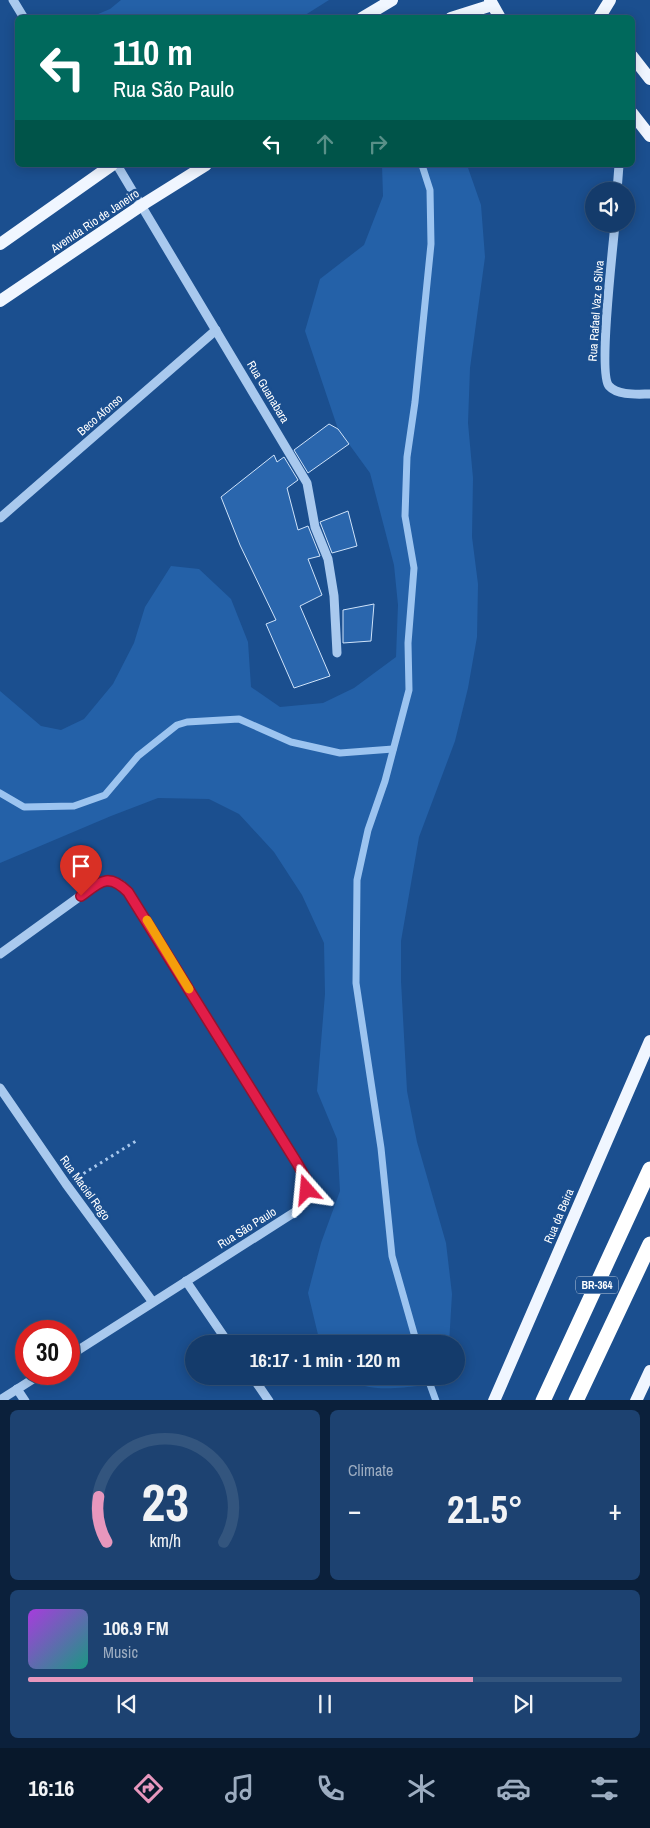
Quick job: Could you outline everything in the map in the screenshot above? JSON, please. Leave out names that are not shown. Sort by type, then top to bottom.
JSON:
[{"type":"highway","name":"BR-364","points":[[543,1400],[650,1169]]},
{"type":"highway","name":"BR-364","points":[[576,1400],[650,1244]]},
{"type":"main road","points":[[367,15],[392,0]]},
{"type":"main road","points":[[602,15],[610,0]]},
{"type":"main road","points":[[459,15],[491,3],[498,15]]},
{"type":"main road","points":[[635,60],[650,79]]},
{"type":"main road","points":[[635,117],[650,136]]},
{"type":"main road","points":[[0,244],[109,167]]},
{"type":"main road","name":"Avenida Rio de Janeiro","points":[[0,301],[142,205],[203,167]]},
{"type":"main road","name":"Rua da Beira","points":[[494,1400],[650,1041]]},
{"type":"main road","points":[[636,1400],[650,1371]]},
{"type":"street","points":[[12,0],[22,15]]},
{"type":"street","name":"Rua Guanabara","points":[[118,167],[307,483],[315,527],[328,559],[334,596],[337,653]]},
{"type":"street","points":[[618,182],[619,167]]},
{"type":"street","name":"Rua Rafael Vaz e Silva","points":[[614,232],[605,347],[605,377],[610,386],[617,390],[626,393],[650,394]]},
{"type":"street","name":"Beco Afonso","points":[[0,518],[216,330]]},
{"type":"street","name":"Rua São Paulo","points":[[0,954],[97,884],[105,880],[112,880],[120,884],[141,912],[306,1179],[307,1190],[298,1210],[152,1301],[80,1349]]},
{"type":"street","name":"Rua Maciel Rego","points":[[0,1088],[66,1184],[152,1301]]},
{"type":"street","points":[[186,1281],[223,1335]]},
{"type":"street","points":[[0,1400],[24,1385]]},
{"type":"street","points":[[258,1385],[269,1400]]},
{"type":"street","points":[[18,1389],[24,1400]]},
{"type":"path","points":[[66,1184],[136,1141]]},
{"type":"shaded area","points":[[121,0],[329,0],[305,15],[96,15],[110,9]]},
{"type":"shaded area","points":[[382,167],[468,167],[481,205],[485,257],[470,368],[468,423],[473,478],[472,537],[478,584],[477,637],[468,688],[455,741],[419,837],[401,941],[401,981],[407,1091],[417,1142],[446,1243],[452,1294],[450,1335],[318,1335],[308,1293],[321,1243],[340,1191],[337,1139],[317,1091],[325,994],[324,943],[302,895],[274,852],[239,814],[209,799],[158,798],[0,863],[0,691],[41,726],[61,730],[84,719],[113,684],[134,643],[145,607],[171,566],[199,569],[231,599],[248,642],[251,687],[280,707],[323,703],[354,688],[396,657],[398,605],[394,565],[370,473],[338,429],[305,331],[320,279],[364,245],[383,196]]},
{"type":"shaded area","points":[[361,1385],[419,1385],[391,1388]]},
{"type":"building","points":[[329,424],[338,429],[349,444],[308,473],[294,450]]},
{"type":"building","points":[[274,455],[277,462],[284,457],[298,480],[287,488],[298,530],[308,526],[320,556],[308,559],[322,595],[300,606],[330,676],[294,688],[266,624],[276,620],[240,545],[221,497]]},
{"type":"building","points":[[348,511],[357,546],[332,553],[320,522]]},
{"type":"building","points":[[374,604],[371,641],[343,643],[343,610]]},
{"type":"waterway","points":[[414,1335],[392,1256],[381,1148],[356,983],[357,880],[368,830],[385,781],[409,690],[408,643],[414,568],[405,516],[407,457],[415,402],[431,244],[430,190],[423,167]]},
{"type":"waterway","points":[[0,793],[24,807],[74,806],[105,795],[138,756],[177,725],[187,722],[239,719],[291,742],[340,753],[393,749]]},
{"type":"waterway","points":[[430,1385],[436,1400]]},
{"type":"slow traffic","points":[[147,920],[189,989]]},
{"type":"route","points":[[81,896],[105,880],[112,880],[120,884],[128,892],[297,1163],[306,1179],[307,1190]]}]
